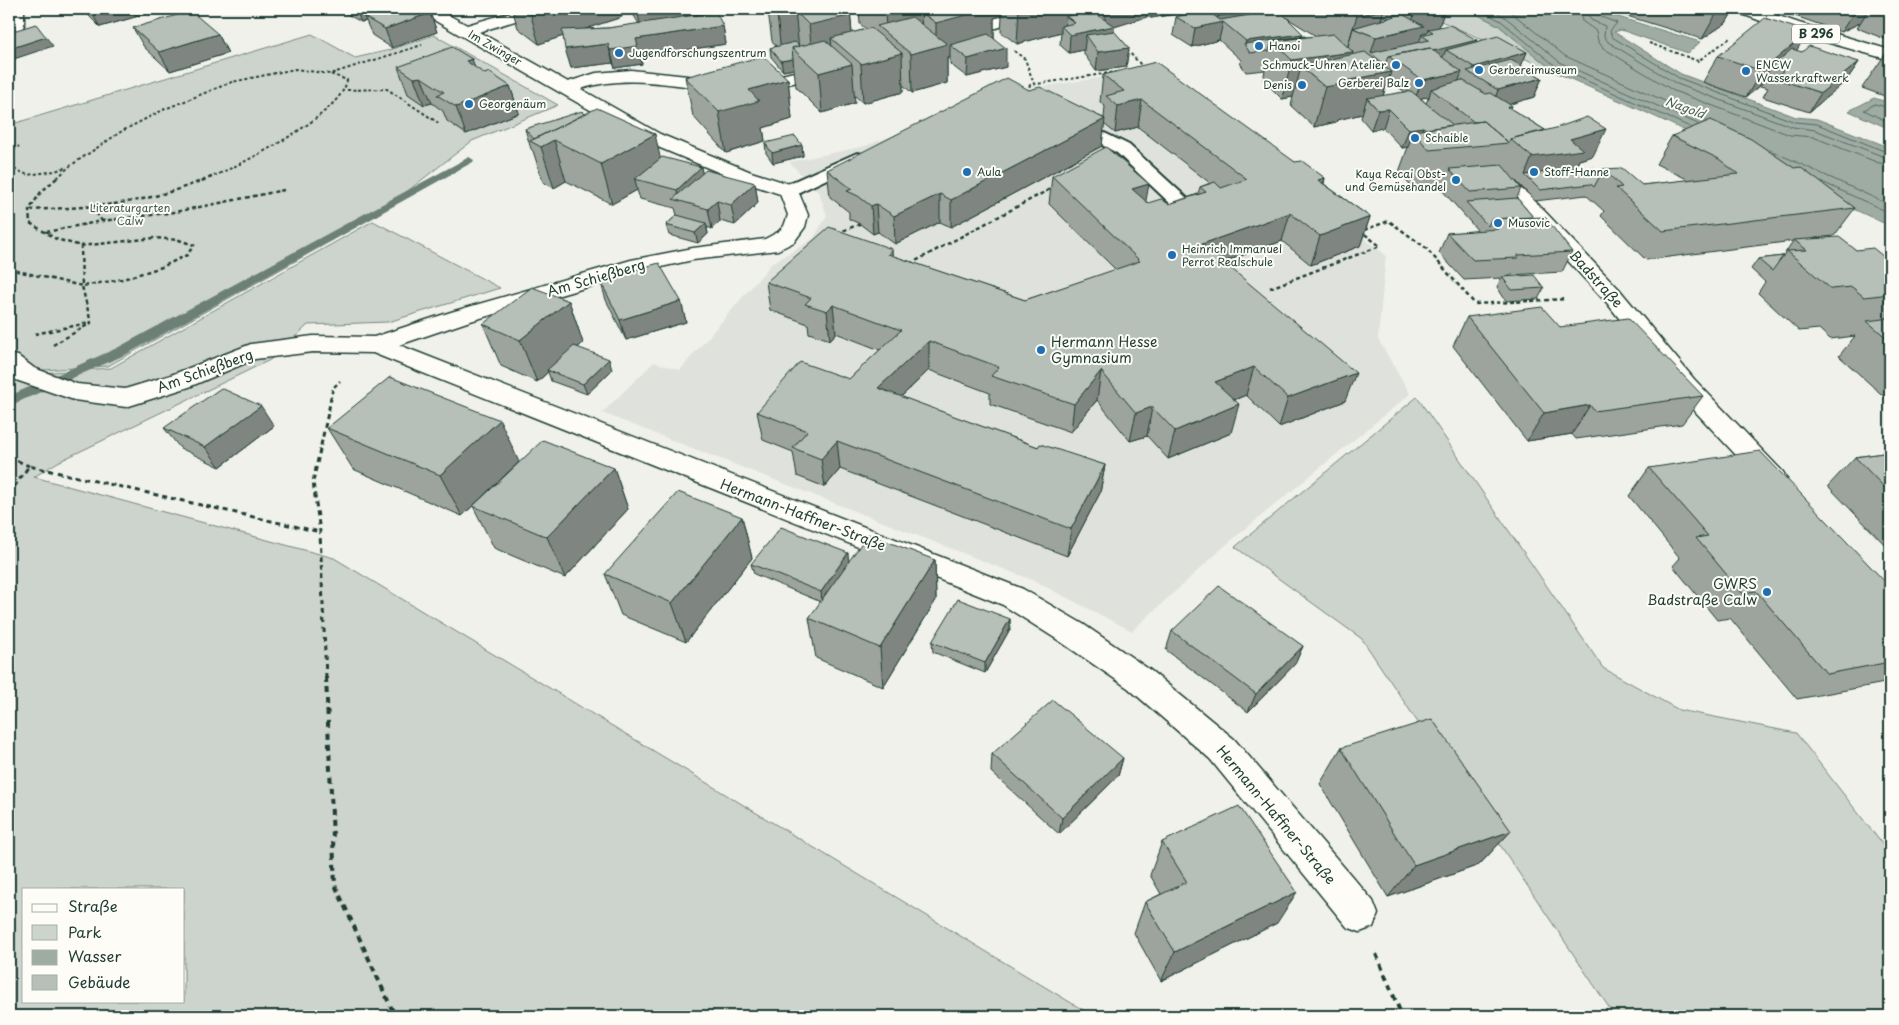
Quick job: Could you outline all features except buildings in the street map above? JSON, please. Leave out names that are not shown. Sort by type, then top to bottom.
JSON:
[{"type":"street","points":[[9,40],[16,25],[16,9]]},
{"type":"street","name":"Im Zwinger","points":[[426,9],[565,89]]},
{"type":"street","points":[[465,31],[538,9]]},
{"type":"street","points":[[944,37],[1047,9]]},
{"type":"street","name":"B 296","points":[[1743,9],[1793,27],[1890,55]]},
{"type":"street","points":[[565,89],[596,78],[631,75],[725,85],[761,85],[851,63]]},
{"type":"street","points":[[565,89],[653,138],[744,176],[789,190],[798,216],[794,228],[786,237]]},
{"type":"street","name":"Badstraße","points":[[1478,163],[1522,199],[1611,294],[1685,385],[1788,493]]},
{"type":"street","name":"Am Schießberg","points":[[20,369],[74,392],[126,398],[180,381],[251,352],[313,344],[376,345],[459,317],[639,265],[693,254],[770,245],[786,237]]},
{"type":"street","name":"Hermann-Haffner-Straße","points":[[376,345],[1013,597],[1072,633],[1138,679],[1222,749],[1360,914]]},
{"type":"lane","points":[[1024,97],[1123,149],[1182,204]]},
{"type":"lane","points":[[789,190],[870,152]]},
{"type":"path","points":[[330,74],[465,31]]},
{"type":"path","points":[[1649,43],[1698,61],[1730,38]]},
{"type":"path","points":[[1125,48],[1145,68],[1139,69]]},
{"type":"path","points":[[9,269],[82,286],[123,279],[162,266],[187,255],[194,245],[179,240],[154,238],[81,246],[56,239],[30,223],[30,210],[41,192],[70,166],[122,131],[165,109],[232,82],[295,69],[330,74],[347,80],[346,90]]},
{"type":"path","points":[[1024,97],[1030,85],[1124,71]]},
{"type":"path","points":[[30,210],[92,207],[140,200],[186,187],[279,143],[311,121],[346,90],[387,89],[440,124]]},
{"type":"path","points":[[9,154],[19,146]]},
{"type":"path","points":[[9,167],[28,175],[55,172],[70,166]]},
{"type":"path","points":[[907,266],[1055,187]]},
{"type":"path","points":[[46,232],[102,221],[176,212],[284,190]]},
{"type":"path","points":[[92,207],[102,221]]},
{"type":"path","points":[[1270,288],[1380,246],[1361,231],[1389,221],[1426,248],[1475,304],[1541,302]]},
{"type":"path","points":[[786,237],[816,242],[860,224]]},
{"type":"path","points":[[81,246],[82,286],[91,323]]},
{"type":"path","points":[[27,335],[91,323]]},
{"type":"path","points":[[20,369],[91,323]]},
{"type":"path","points":[[376,345],[333,388],[312,482],[320,532],[335,885],[395,1016]]},
{"type":"path","points":[[9,457],[29,466],[320,532]]},
{"type":"path","points":[[9,494],[29,466]]},
{"type":"path","points":[[1360,914],[1402,1016]]},
{"type":"shaded area","name":"Hermann Hesse Gymnasium","points":[[1139,72],[1386,255],[1378,339],[1410,394],[1227,544],[1132,631],[1032,580],[602,413],[654,362],[680,370],[772,263],[813,239],[827,216],[819,193],[789,162],[865,146],[997,97],[1029,95],[1033,88]]},
{"type":"green space","points":[[1414,9],[1467,9],[1498,25],[1555,72]]},
{"type":"green space","name":"Literaturgarten Calw","points":[[312,34],[355,58],[390,50],[434,35],[558,105],[472,141],[374,217],[108,366],[9,372],[9,125]]},
{"type":"green space","points":[[373,221],[500,288],[388,322],[308,325],[270,360],[58,462],[34,477],[334,558],[1093,1016],[9,1016],[9,375],[111,368]]},
{"type":"green space","points":[[1417,397],[1603,668],[1679,710],[1796,733],[1890,854],[1890,1016],[1613,1016],[1362,639],[1235,547]]},
{"type":"water","name":"Nagold","points":[[1467,9],[1592,9],[1700,42],[1688,53],[1621,30],[1614,32],[1681,74],[1796,117],[1817,119],[1886,146],[1890,144],[1890,226],[1555,72],[1498,25]]},
{"type":"water","points":[[1874,98],[1890,103],[1890,129],[1849,111]]},
{"type":"waterway","points":[[9,401],[122,351],[469,160]]},
{"type":"place","name":"Hanoi","points":[[1259,46]]},
{"type":"place","name":"Jugendforschungszentrum","points":[[619,53]]},
{"type":"place","name":"Schmuck-Uhren Atelier","points":[[1396,65]]},
{"type":"place","name":"Gerbereimuseum","points":[[1479,70]]},
{"type":"place","name":"ENCW Wasserkraftwerk","points":[[1746,71]]},
{"type":"place","name":"Gerberei Balz","points":[[1419,83]]},
{"type":"place","name":"Denis","points":[[1302,85]]},
{"type":"place","name":"Georgenäum","points":[[469,104]]},
{"type":"place","name":"Schaible","points":[[1415,138]]},
{"type":"place","name":"Aula","points":[[967,172]]},
{"type":"place","name":"Stoff-Hanne","points":[[1534,172]]},
{"type":"place","name":"Kaya Recai Obst- und Gemüsehandel","points":[[1456,180]]},
{"type":"place","name":"Musovic","points":[[1498,223]]},
{"type":"place","name":"Heinrich Immanuel Perrot Realschule","points":[[1172,255]]},
{"type":"place","name":"Hermann Hesse Gymnasium","points":[[1041,350]]},
{"type":"place","name":"GWRS Badstraße Calw","points":[[1767,592]]}]
